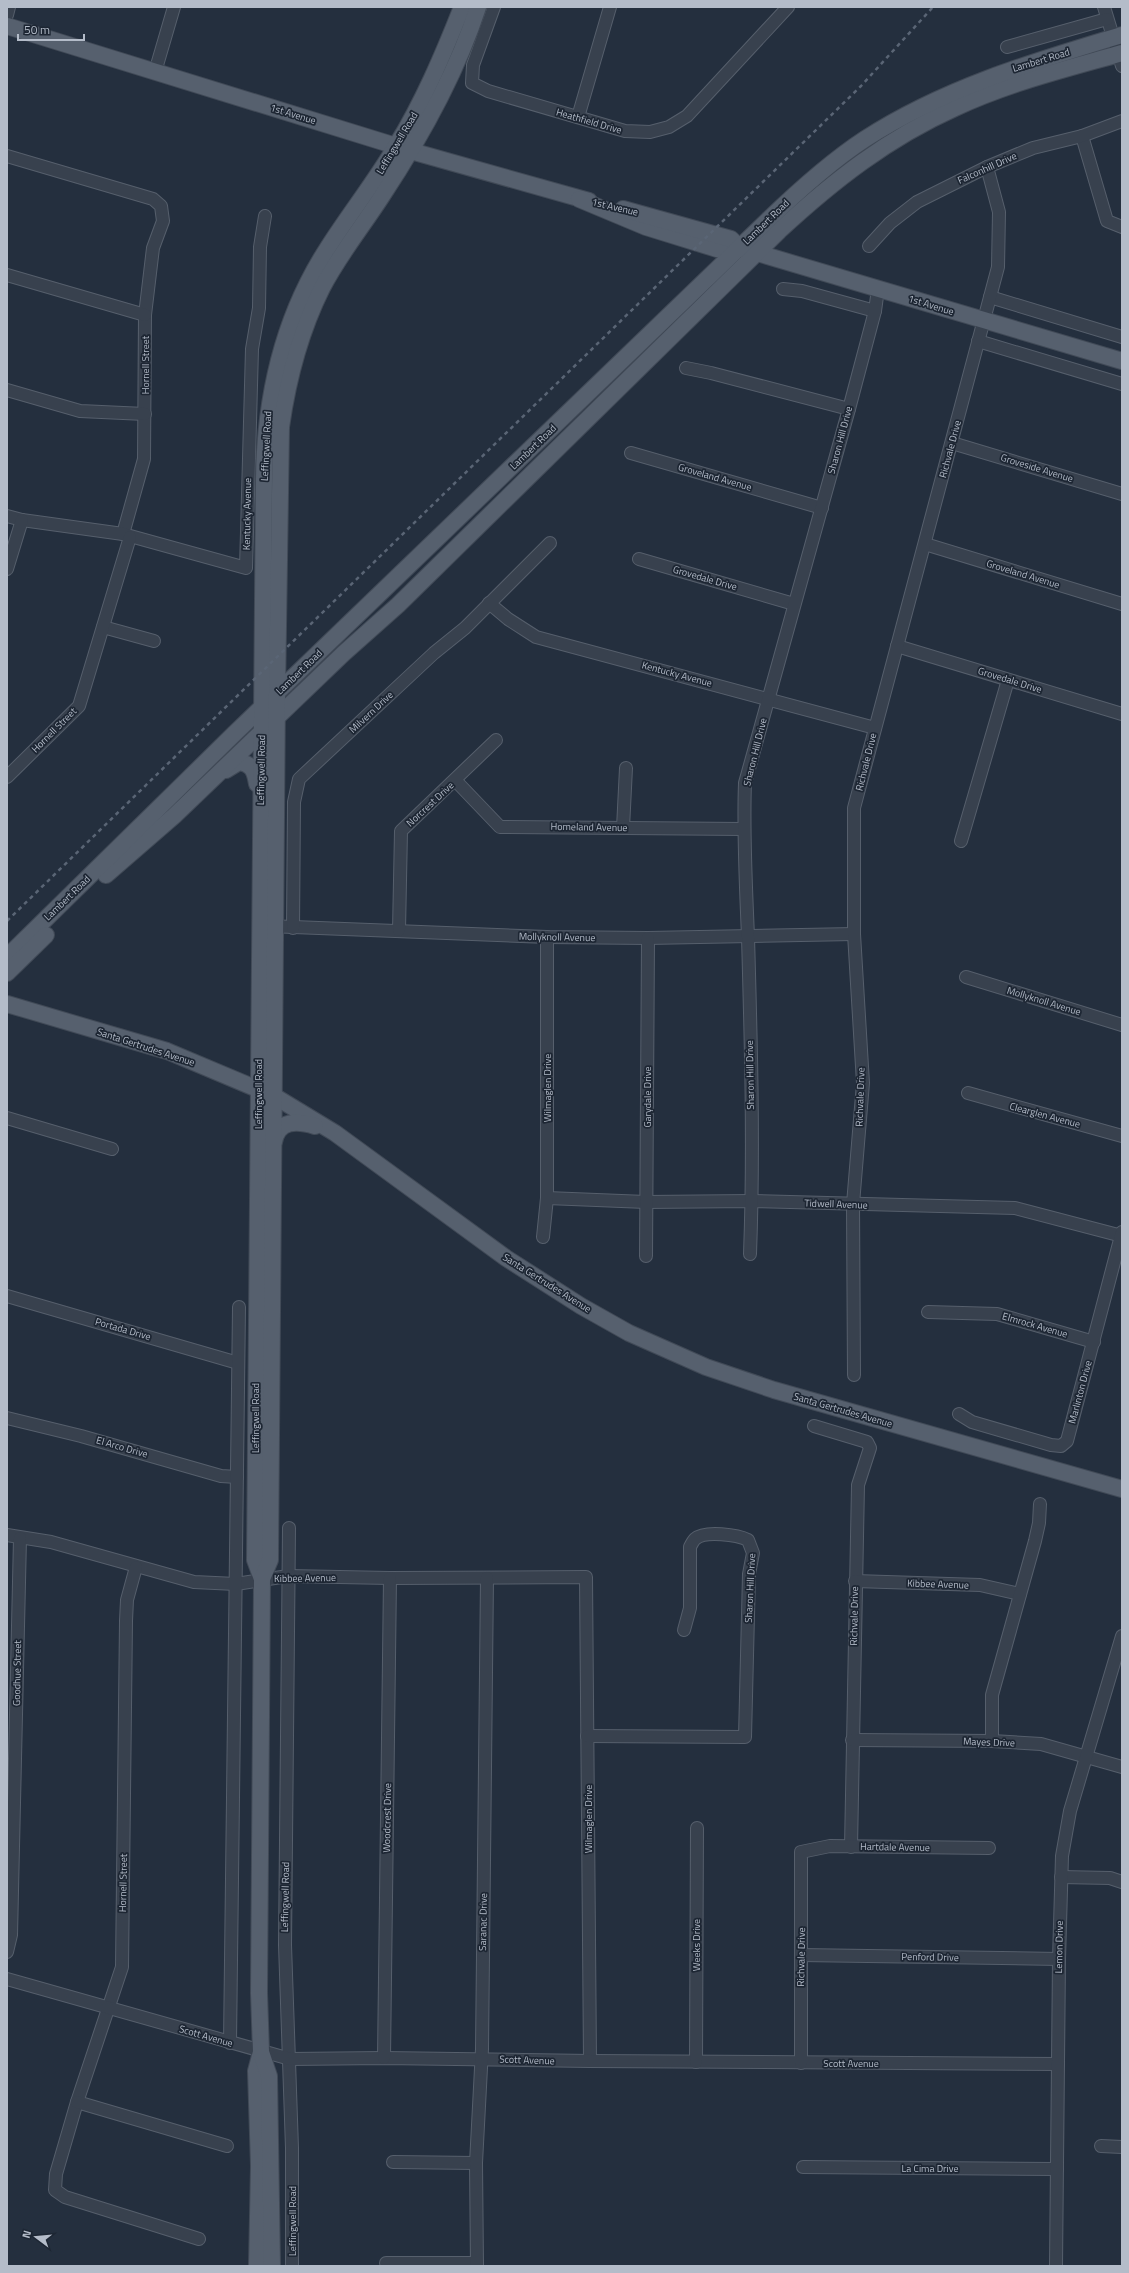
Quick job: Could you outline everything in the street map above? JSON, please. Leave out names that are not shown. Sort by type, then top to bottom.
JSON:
[{"type":"main road","name":"Leffingwell Road","points":[[272,2266],[269,2076],[261,2052],[259,1993],[262,1579],[255,1560],[259,926],[264,459],[267,414],[272,381],[288,327],[312,274],[396,146],[425,94],[462,7]]},
{"type":"main road","name":"Leffingwell Road","points":[[262,1579],[270,1560],[277,662],[280,445],[284,403],[291,370],[300,340],[323,287],[349,243],[411,151],[449,78],[478,7]]},
{"type":"main road","name":"1st Avenue","points":[[7,26],[396,146]]},
{"type":"main road","name":"Lambert Road","points":[[7,957],[330,642],[823,170],[865,139],[924,105],[981,80],[1118,37]]},
{"type":"main road","name":"Lambert Road","points":[[7,973],[118,864],[202,788],[404,599],[757,253],[825,189],[878,150],[923,124],[991,93],[1121,57]]},
{"type":"main road","name":"1st Avenue","points":[[411,151],[579,199],[678,223],[731,239],[740,248]]},
{"type":"main road","name":"1st Avenue","points":[[579,199],[640,224],[718,249],[740,248],[1122,361]]},
{"type":"main road","points":[[640,224],[642,217],[670,226],[678,223]]},
{"type":"main road","points":[[277,662],[290,668],[330,642]]},
{"type":"main road","points":[[202,788],[234,763],[245,763],[254,770],[261,799]]},
{"type":"main road","name":"Santa Gertrudes Avenue","points":[[7,1004],[167,1052],[274,1096],[335,1132],[506,1258],[581,1306],[629,1333],[706,1367],[774,1390],[1122,1489]]},
{"type":"main road","points":[[273,1147],[279,1130],[292,1122],[305,1123],[335,1132]]},
{"type":"main road","name":"Leffingwell Road","points":[[257,2266],[259,2166],[256,2071],[261,2052]]},
{"type":"street","points":[[7,15],[9,7]]},
{"type":"street","points":[[155,72],[174,7]]},
{"type":"street","name":"Heathfield Drive","points":[[494,7],[473,65],[472,83],[488,91],[625,131],[650,132],[669,127],[687,116],[701,104],[782,9]]},
{"type":"street","points":[[578,117],[610,7]]},
{"type":"street","points":[[1104,7],[1107,19],[1118,37],[1121,57]]},
{"type":"street","points":[[1007,47],[1107,19]]},
{"type":"street","name":"Falconhill Drive","points":[[869,246],[890,223],[917,202],[986,167],[1033,148],[1082,136],[1122,121]]},
{"type":"street","points":[[1082,136],[1108,221],[1122,227]]},
{"type":"street","name":"1st Avenue","points":[[396,146],[411,151]]},
{"type":"street","name":"Hornell Street","points":[[7,156],[153,199],[161,206],[163,221],[153,248],[145,315],[144,459],[103,627],[78,706],[8,773]]},
{"type":"street","name":"Richvale Drive","points":[[854,1375],[853,1204],[863,1083],[854,934],[854,808],[874,728],[925,544],[998,267],[999,212],[986,167]]},
{"type":"street","name":"Kentucky Avenue","points":[[7,516],[22,520],[126,535],[246,568],[252,349],[259,308],[260,247],[264,216]]},
{"type":"street","points":[[7,275],[145,315]]},
{"type":"street","points":[[783,289],[802,291],[874,311]]},
{"type":"street","name":"Sharon Hill Drive","points":[[750,1254],[752,1201],[748,937],[743,829],[745,783],[849,409],[874,311],[878,289]]},
{"type":"street","points":[[990,298],[1122,337]]},
{"type":"street","points":[[978,341],[1122,384]]},
{"type":"street","points":[[686,368],[711,373],[849,409]]},
{"type":"street","points":[[7,390],[80,411],[145,414]]},
{"type":"street","name":"Groveside Avenue","points":[[952,443],[1122,494]]},
{"type":"street","name":"Groveland Avenue","points":[[631,453],[822,508]]},
{"type":"street","points":[[7,569],[22,520]]},
{"type":"street","name":"Milvern Drive","points":[[293,928],[294,802],[296,787],[299,780],[489,603],[550,543]]},
{"type":"street","name":"Groveland Avenue","points":[[925,544],[1122,604]]},
{"type":"street","name":"Grovedale Drive","points":[[639,559],[794,604]]},
{"type":"street","name":"Kentucky Avenue","points":[[489,603],[508,619],[536,637],[874,728]]},
{"type":"street","points":[[103,627],[154,641]]},
{"type":"street","name":"Grovedale Drive","points":[[897,646],[1122,714]]},
{"type":"street","points":[[961,841],[1008,680]]},
{"type":"street","name":"Norcrest Drive","points":[[398,930],[401,831],[496,740]]},
{"type":"street","points":[[623,828],[626,768]]},
{"type":"street","name":"Homeland Avenue","points":[[455,780],[500,827],[743,829]]},
{"type":"street","name":"Mollyknoll Avenue","points":[[259,926],[398,930],[547,937],[648,938],[854,934]]},
{"type":"street","name":"Wilmaglen Drive","points":[[543,1238],[547,1198],[547,937]]},
{"type":"street","name":"Garydale Drive","points":[[646,1256],[648,938]]},
{"type":"street","name":"Mollyknoll Avenue","points":[[966,977],[1122,1025]]},
{"type":"street","name":"Clearglen Avenue","points":[[968,1093],[1122,1136]]},
{"type":"street","points":[[7,1118],[112,1149]]},
{"type":"street","name":"Tidwell Avenue","points":[[547,1198],[646,1202],[752,1201],[1015,1208],[1122,1235]]},
{"type":"street","name":"Marlinton Drive","points":[[959,1414],[972,1422],[1051,1445],[1061,1446],[1067,1441],[1122,1235]]},
{"type":"street","name":"Portada Drive","points":[[7,1296],[238,1363]]},
{"type":"street","name":"Leffingwell Road","points":[[230,2043],[239,1307]]},
{"type":"street","name":"Elmrock Avenue","points":[[928,1312],[997,1314],[1094,1342]]},
{"type":"street","name":"El Arco Drive","points":[[7,1418],[81,1436],[221,1476],[237,1476]]},
{"type":"street","name":"Richvale Drive","points":[[814,1426],[860,1439],[867,1442],[870,1448],[858,1485],[851,1847]]},
{"type":"street","points":[[992,1741],[992,1695],[1039,1523],[1040,1504]]},
{"type":"street","name":"Leffingwell Road","points":[[289,1528],[285,1945],[292,2148],[292,2266]]},
{"type":"street","name":"Kibbee Avenue","points":[[7,1535],[51,1542],[194,1582],[236,1584],[288,1576],[390,1578],[586,1577]]},
{"type":"street","name":"Sharon Hill Drive","points":[[587,1736],[745,1737],[749,1574],[753,1553],[748,1540],[739,1535],[702,1535],[694,1539],[690,1547],[690,1608],[684,1630]]},
{"type":"street","name":"Goodhue Street","points":[[7,1952],[11,1935],[20,1538]]},
{"type":"street","name":"Hornell Street","points":[[136,1567],[127,1600],[126,1621],[122,1967],[110,2009],[77,2102],[56,2174],[55,2190],[65,2198],[199,2239]]},
{"type":"street","name":"Wilmaglen Drive","points":[[586,1577],[590,2061]]},
{"type":"street","name":"Woodcrest Drive","points":[[384,2058],[390,1578]]},
{"type":"street","name":"Saranac Drive","points":[[477,2265],[476,2163],[482,2058],[487,1578]]},
{"type":"street","name":"Kibbee Avenue","points":[[855,1581],[980,1585],[1020,1594]]},
{"type":"street","name":"Lemon Drive","points":[[1056,2266],[1060,1877],[1070,1811],[1119,1659],[1122,1636]]},
{"type":"street","name":"Mayes Drive","points":[[852,1740],[992,1741],[1041,1744],[1122,1767]]},
{"type":"street","name":"Weeks Drive","points":[[696,2062],[697,1828]]},
{"type":"street","name":"Hartdale Avenue","points":[[801,1852],[830,1846],[989,1848]]},
{"type":"street","name":"Richvale Drive","points":[[801,1852],[801,2062]]},
{"type":"street","points":[[1060,1877],[1110,1878],[1122,1882]]},
{"type":"street","name":"Penford Drive","points":[[801,1955],[1059,1959]]},
{"type":"street","name":"Scott Avenue","points":[[7,1979],[290,2059],[482,2058],[590,2061],[1058,2064]]},
{"type":"street","points":[[77,2102],[227,2146]]},
{"type":"street","points":[[1101,2146],[1122,2147]]},
{"type":"street","points":[[393,2162],[476,2163]]},
{"type":"street","name":"La Cima Drive","points":[[803,2167],[1057,2169]]},
{"type":"street","points":[[386,2263],[477,2265]]},
{"type":"railway","points":[[7,921],[861,86],[933,7]]}]
